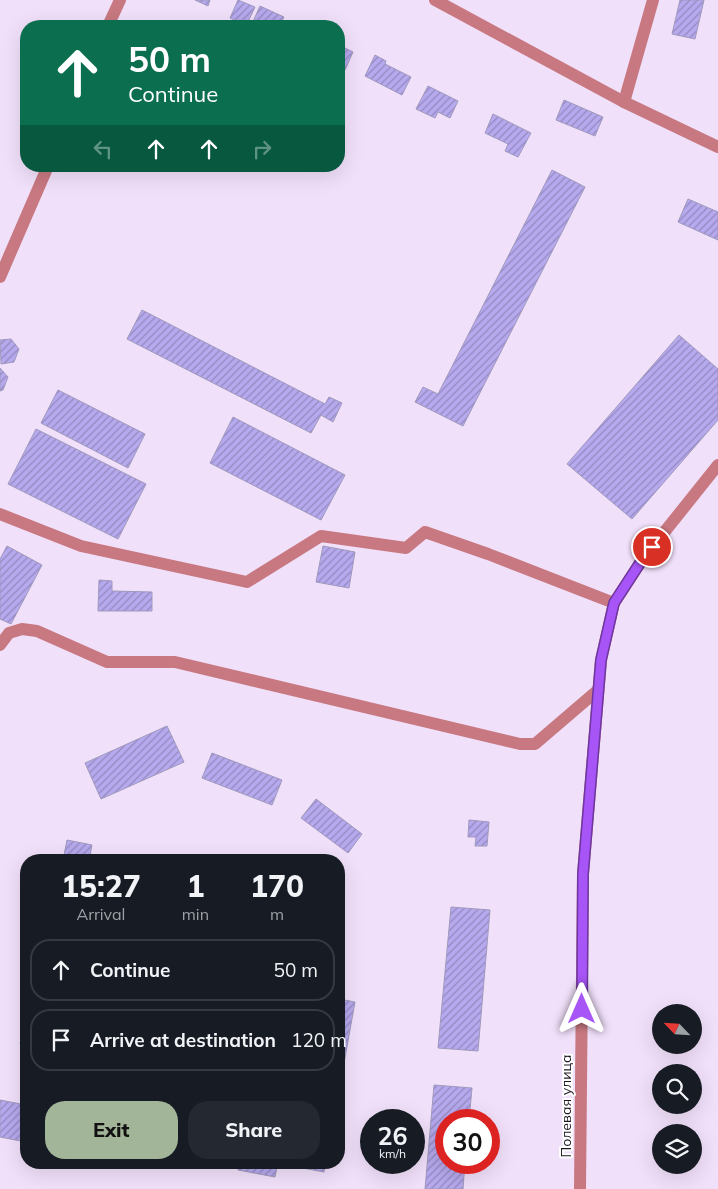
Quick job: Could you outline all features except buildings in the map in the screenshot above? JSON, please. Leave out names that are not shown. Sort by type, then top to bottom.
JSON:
[{"type":"street","points":[[111,20],[120,0]]},
{"type":"street","points":[[435,0],[624,102],[718,147]]},
{"type":"street","points":[[624,102],[653,0]]},
{"type":"street","points":[[0,277],[45,172]]},
{"type":"street","points":[[0,514],[81,546],[247,582],[321,536],[406,548],[425,532],[488,554],[614,603],[642,560],[718,465]]},
{"type":"street","name":"Полевая улица","points":[[580,1189],[583,874],[601,660],[614,603]]},
{"type":"street","points":[[0,645],[9,633],[22,629],[37,631],[107,662],[175,662],[520,744],[535,744],[598,690]]},
{"type":"route","points":[[582,1009],[583,874],[601,660],[614,603],[652,547]]}]
